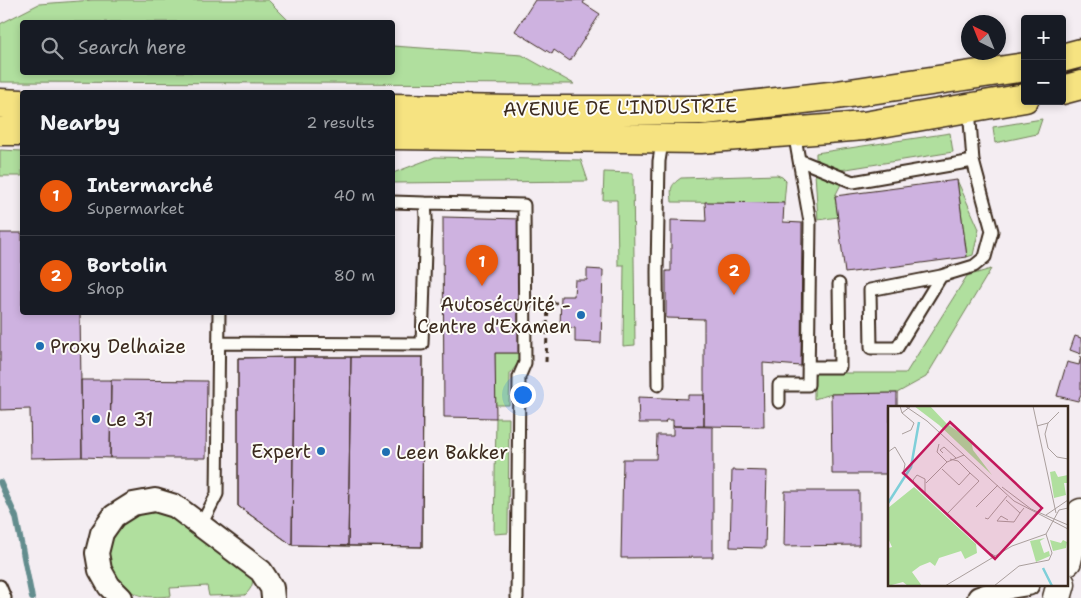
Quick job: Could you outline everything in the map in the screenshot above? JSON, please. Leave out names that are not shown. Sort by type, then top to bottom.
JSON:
[{"type":"main road","points":[[1066,57],[1081,53]]},
{"type":"main road","name":"AVENUE DE L'INDUSTRIE","points":[[395,135],[664,124],[705,110],[830,96],[1021,68]]},
{"type":"main road","points":[[1066,89],[1081,85]]},
{"type":"main road","name":"AVENUE DE L'INDUSTRIE","points":[[395,108],[664,124],[701,139],[864,126],[1021,99]]},
{"type":"main road","points":[[0,104],[20,104]]},
{"type":"main road","points":[[0,131],[20,131]]},
{"type":"street","points":[[121,598],[109,586],[100,570],[97,553],[102,533],[114,516],[133,504],[155,500],[175,506],[261,571],[272,588],[274,598]]},
{"type":"street","points":[[1068,556],[1081,512]]},
{"type":"street","points":[[979,598],[1016,586]]},
{"type":"lane","points":[[941,276],[896,348],[871,348],[870,290],[941,276],[974,266],[985,257],[992,231],[973,161],[969,108]]},
{"type":"lane","points":[[658,385],[657,272],[659,161],[664,124]]},
{"type":"lane","points":[[779,402],[779,385],[808,385],[810,222],[794,132]]},
{"type":"lane","points":[[799,160],[853,182],[973,161]]},
{"type":"lane","points":[[395,202],[524,205],[525,363],[519,378],[517,598]]},
{"type":"lane","points":[[220,342],[422,344],[425,203]]},
{"type":"lane","points":[[808,367],[840,367],[839,284]]},
{"type":"lane","points":[[201,525],[217,494],[219,315]]},
{"type":"lane","points":[[0,586],[5,598]]},
{"type":"path","points":[[546,362],[548,303],[561,303]]},
{"type":"green space","points":[[93,0],[268,0],[288,20],[20,20],[20,75],[395,75],[395,46],[522,55],[574,84],[0,82],[0,24],[39,4]]},
{"type":"green space","points":[[1042,119],[1037,134],[995,143],[993,127]]},
{"type":"green space","points":[[950,133],[953,152],[840,170],[816,160],[816,153]]},
{"type":"green space","points":[[0,150],[20,151],[20,176],[0,176]]},
{"type":"green space","points":[[435,157],[581,160],[588,181],[395,183],[395,172]]},
{"type":"green space","points":[[604,172],[633,173],[635,345],[623,346],[624,265],[618,265],[617,200],[603,200]]},
{"type":"green space","points":[[815,173],[842,182],[835,196],[838,217],[818,220]]},
{"type":"green space","points":[[777,175],[786,181],[784,203],[672,202],[672,188],[674,183],[681,178]]},
{"type":"green space","points":[[957,180],[979,229],[973,255],[967,257]]},
{"type":"green space","points":[[991,269],[926,377],[897,393],[832,394],[814,399],[814,373],[906,373],[967,276]]},
{"type":"green space","points":[[495,353],[519,353],[518,363],[510,374],[509,405],[495,405]]},
{"type":"green space","points":[[496,418],[509,418],[508,533],[494,534]]},
{"type":"green space","points":[[152,511],[173,517],[252,577],[252,585],[245,595],[209,596],[207,586],[170,588],[171,596],[153,597],[136,594],[127,589],[120,582],[111,565],[110,545],[113,536],[126,520],[135,515]]},
{"type":"building","points":[[535,0],[585,0],[583,3],[600,14],[570,61],[554,50],[552,54],[515,31]]},
{"type":"building","points":[[957,180],[967,257],[845,273],[835,196]]},
{"type":"building","points":[[705,202],[784,203],[783,222],[802,223],[801,366],[763,363],[764,427],[704,426],[704,319],[666,318],[666,271],[671,271],[671,220],[706,221]]},
{"type":"building","points":[[443,217],[521,219],[519,353],[495,353],[496,418],[444,417]]},
{"type":"building","name":"Proxy Delhaize","points":[[0,233],[20,233],[20,315],[80,315],[82,457],[31,458],[30,409],[0,410]]},
{"type":"building","name":"Autosécurité - Centre d'Examen","points":[[587,269],[603,270],[601,343],[575,342],[575,328],[560,327],[561,296],[574,296],[575,280],[587,280]]},
{"type":"building","points":[[1075,336],[1081,338],[1081,354],[1070,350]]},
{"type":"building","points":[[1081,356],[1081,394],[1078,401],[1057,396],[1067,362],[1079,365]]},
{"type":"building","points":[[294,357],[292,545],[238,506],[238,358]]},
{"type":"building","name":"Expert","points":[[294,357],[351,357],[348,546],[292,545]]},
{"type":"building","name":"Leen Bakker","points":[[351,357],[423,357],[422,547],[348,546]]},
{"type":"building","points":[[423,357],[422,547],[292,545],[238,506],[238,358]]},
{"type":"building","name":"Le 31","points":[[81,380],[111,380],[110,458],[82,457]]},
{"type":"building","points":[[111,380],[207,381],[206,458],[110,458]]},
{"type":"building","points":[[897,393],[897,406],[888,406],[888,474],[832,474],[831,394]]},
{"type":"building","points":[[688,395],[704,395],[704,426],[673,426],[673,420],[666,420],[665,423],[639,423],[638,397],[688,399]]},
{"type":"building","points":[[673,426],[713,427],[713,557],[621,558],[623,459],[656,459],[657,435],[673,435]]},
{"type":"building","points":[[732,470],[767,471],[765,548],[730,547]]},
{"type":"building","points":[[785,491],[859,491],[859,545],[784,546]]},
{"type":"waterway","points":[[0,482],[16,517],[32,598]]},
{"type":"place","name":"Intermarché","points":[[482,286]]},
{"type":"place","name":"Bortolin","points":[[734,295]]},
{"type":"place","name":"Autosécurité - Centre d'Examen","points":[[581,315]]},
{"type":"place","name":"Proxy Delhaize","points":[[40,346]]},
{"type":"place","name":"Le 31","points":[[96,419]]},
{"type":"place","name":"Expert","points":[[321,451]]},
{"type":"place","name":"Leen Bakker","points":[[386,452]]}]
